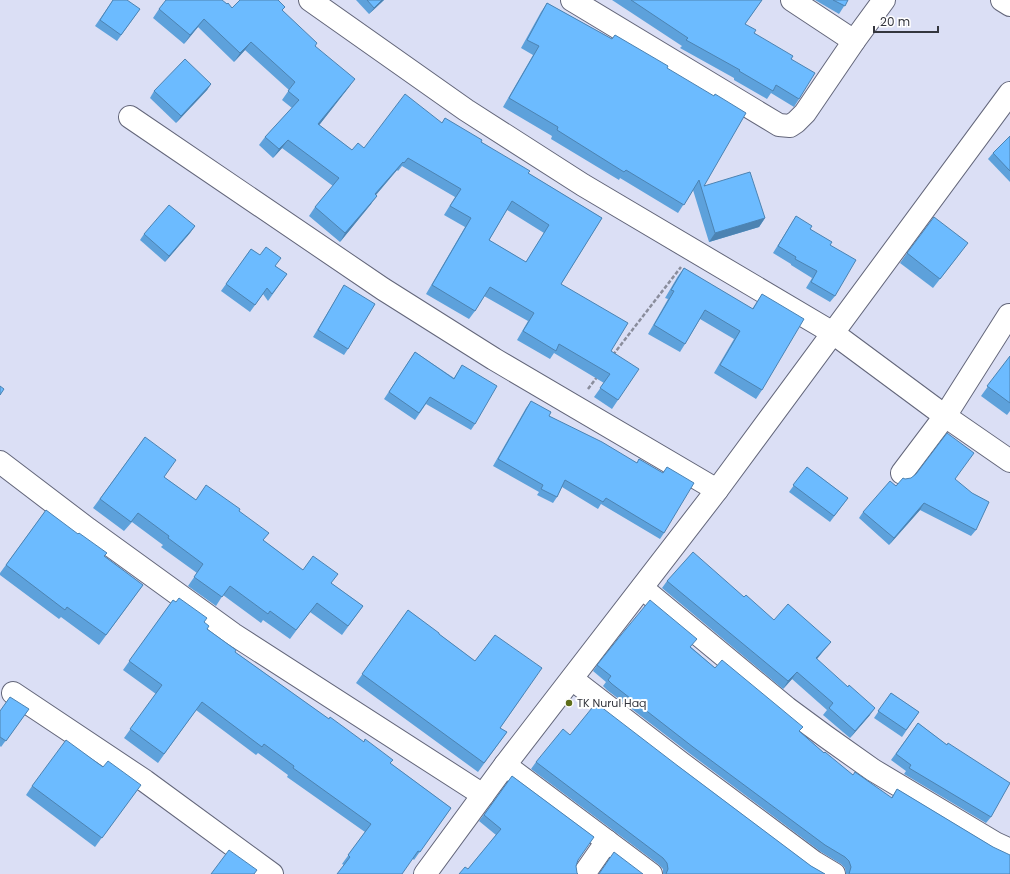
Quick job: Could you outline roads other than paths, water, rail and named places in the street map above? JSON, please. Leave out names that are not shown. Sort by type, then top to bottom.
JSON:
[{"type":"street","points":[[310,0],[466,110],[583,185],[832,333],[945,416],[1010,461]]},
{"type":"street","points":[[572,0],[779,125],[790,126],[805,113],[884,0]]},
{"type":"street","points":[[792,0],[854,41]]},
{"type":"street","points":[[1002,0],[1010,5]]},
{"type":"street","points":[[425,874],[505,765],[717,490],[1010,93]]},
{"type":"street","points":[[130,117],[383,289],[494,359],[717,490]]},
{"type":"street","points":[[902,473],[945,416],[1009,315]]},
{"type":"street","points":[[0,462],[88,529],[233,634],[483,795]]},
{"type":"street","points":[[642,588],[787,708],[873,770],[995,843],[1010,850]]},
{"type":"street","points":[[572,679],[681,763],[814,862],[834,874]]},
{"type":"street","points":[[13,693],[145,781],[272,874]]},
{"type":"street","points":[[505,765],[651,874]]},
{"type":"street","points":[[584,874],[607,841]]},
{"type":"place","name":"TK Nurul Haq","points":[[569,703]]}]
